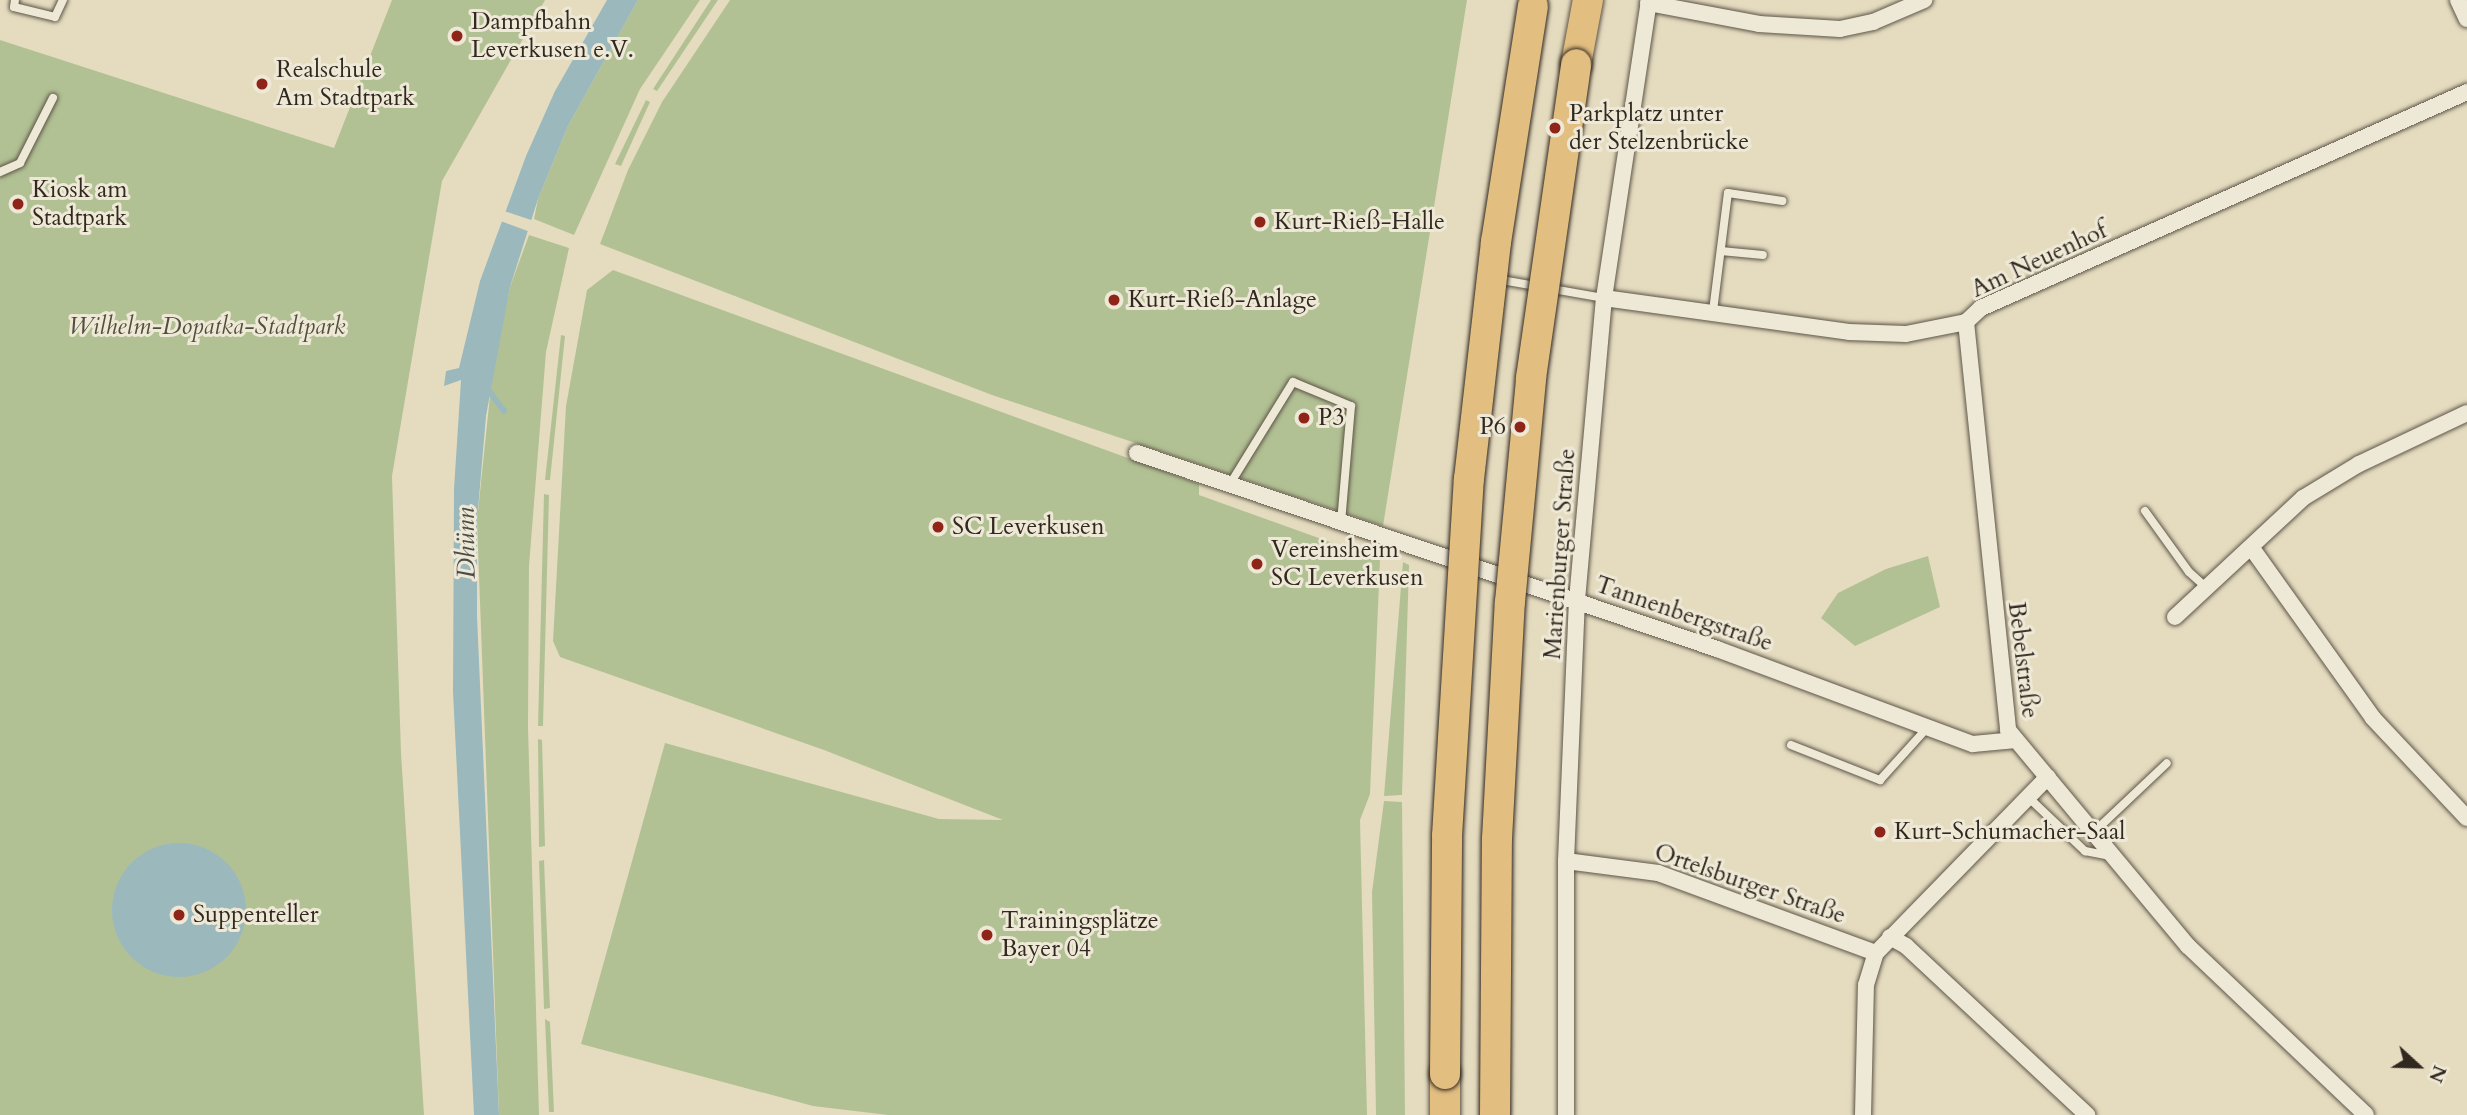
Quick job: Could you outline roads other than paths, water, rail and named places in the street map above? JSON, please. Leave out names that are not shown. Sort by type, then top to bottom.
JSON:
[{"type":"highway","points":[[1445,1115],[1447,836],[1461,571],[1496,242],[1534,0]]},
{"type":"highway","points":[[1495,1115],[1497,839],[1511,589],[1544,274],[1588,0]]},
{"type":"street","points":[[1649,1],[1759,24],[1840,29],[1872,22],[1924,0]]},
{"type":"street","points":[[2458,0],[2467,19]]},
{"type":"street","name":"Marienburger Straße","points":[[1566,1115],[1566,861],[1577,600],[1604,298],[1649,1]]},
{"type":"street","name":"Am Neuenhof","points":[[1604,298],[1849,331],[1906,334],[1966,322],[1982,308],[2467,92]]},
{"type":"street","name":"Bebelstraße","points":[[1966,322],[2004,719],[2016,740],[2188,946],[2366,1115]]},
{"type":"street","points":[[2175,617],[2303,498],[2332,480],[2467,412]]},
{"type":"street","name":"Tannenbergstraße","points":[[1137,453],[1340,525],[1577,600],[1973,744],[2016,740]]},
{"type":"street","points":[[2251,547],[2373,718],[2467,818]]},
{"type":"street","points":[[1863,1115],[1866,985],[1876,953],[2048,777]]},
{"type":"street","name":"Ortelsburger Straße","points":[[1566,861],[1623,866],[1694,884],[1876,953]]},
{"type":"street","points":[[1891,937],[1906,946],[2087,1115]]},
{"type":"lane","points":[[15,0],[14,7],[55,17],[63,0]]},
{"type":"lane","points":[[0,172],[20,163],[53,98]]},
{"type":"lane","points":[[1713,311],[1728,193],[1782,201]]},
{"type":"lane","points":[[1721,251],[1763,255]]},
{"type":"lane","points":[[1494,279],[1604,298]]},
{"type":"lane","points":[[1230,484],[1293,382],[1351,406],[1340,525]]},
{"type":"lane","points":[[2145,511],[2189,572],[2208,589]]},
{"type":"lane","points":[[1791,745],[1880,780],[1927,728]]},
{"type":"lane","points":[[2094,832],[2167,763]]},
{"type":"lane","points":[[2028,797],[2085,851],[2114,856]]},
{"type":"water","name":"Dhünn","points":[[607,0],[638,0],[568,126],[538,199],[510,287],[486,416],[477,521],[477,616],[499,1115],[474,1115],[453,692],[454,489],[461,380],[444,386],[446,371],[459,368],[480,281],[526,156],[555,91]]},
{"type":"water","name":"Suppenteller","points":[[179,843],[205,848],[227,862],[241,884],[246,910],[241,936],[227,958],[205,972],[179,977],[153,972],[131,958],[117,936],[112,910],[117,884],[131,862],[153,848]]},
{"type":"waterway","points":[[486,387],[504,411]]},
{"type":"place","name":"Dampfbahn Leverkusen e.V.","points":[[457,36]]},
{"type":"place","name":"Realschule Am Stadtpark","points":[[262,84]]},
{"type":"place","name":"Parkplatz unter der Stelzenbrücke","points":[[1555,128]]},
{"type":"place","name":"Kiosk am Stadtpark","points":[[18,204]]},
{"type":"place","name":"Kurt-Rieß-Halle","points":[[1260,222]]},
{"type":"place","name":"Kurt-Rieß-Anlage","points":[[1114,300]]},
{"type":"place","name":"P3","points":[[1304,418]]},
{"type":"place","name":"P6","points":[[1520,427]]},
{"type":"place","name":"SC Leverkusen","points":[[938,527]]},
{"type":"place","name":"Vereinsheim SC Leverkusen","points":[[1257,564]]},
{"type":"place","name":"Kurt-Schumacher-Saal","points":[[1880,832]]},
{"type":"place","name":"Suppenteller","points":[[179,915]]},
{"type":"place","name":"Trainingsplätze Bayer 04","points":[[987,935]]},
{"type":"park label","name":"Wilhelm-Dopatka-Stadtpark","points":[[207,327]]}]
